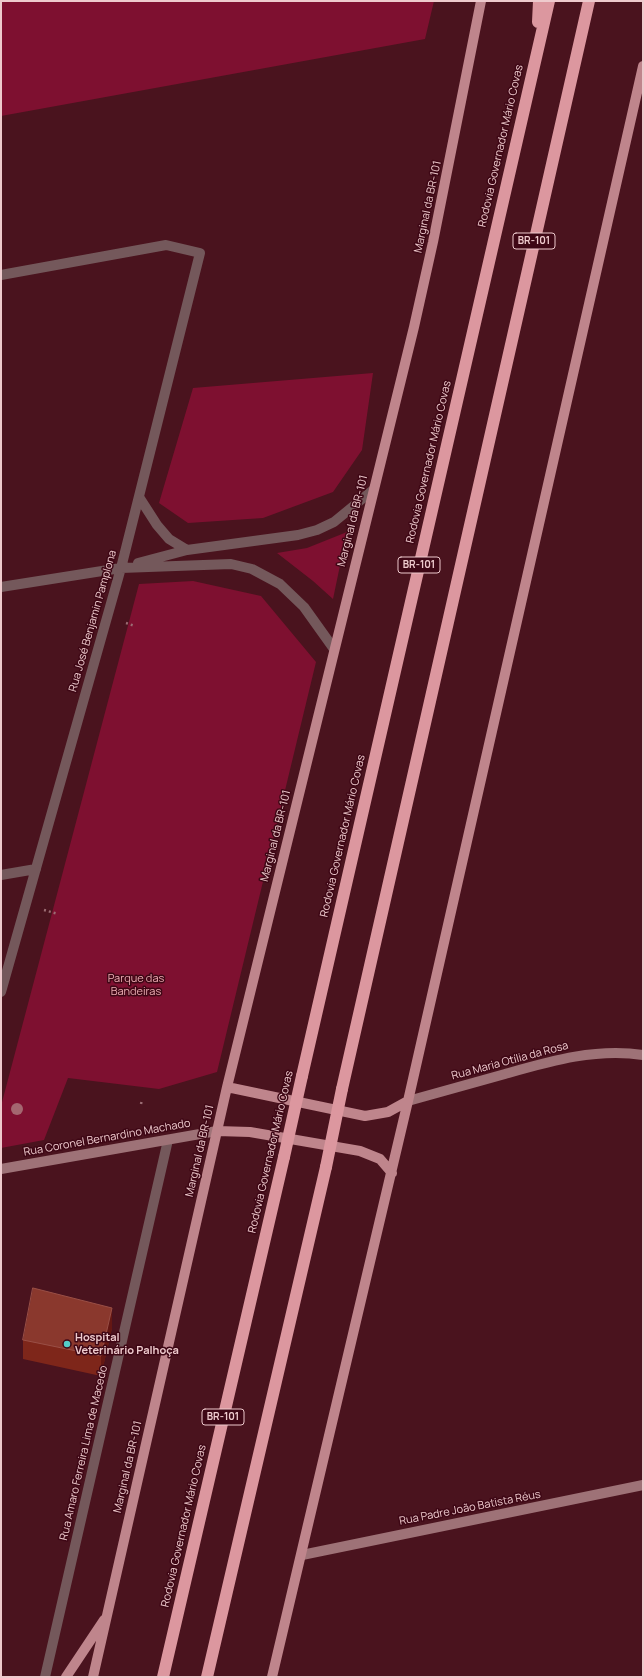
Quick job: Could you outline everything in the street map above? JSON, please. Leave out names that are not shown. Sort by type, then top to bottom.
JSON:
[{"type":"highway","points":[[536,55],[539,1]]},
{"type":"highway","name":"Rodovia Governador Mário Covas","points":[[163,1677],[284,1157],[549,1]]},
{"type":"highway","name":"BR-101","points":[[207,1677],[326,1167],[342,1089],[589,1]]},
{"type":"highway","points":[[583,23],[594,1]]},
{"type":"main road","name":"Marginal da BR-101","points":[[93,1677],[227,1087],[434,242],[481,1]]},
{"type":"main road","points":[[272,1677],[392,1173],[643,66]]},
{"type":"main road","points":[[227,1087],[364,1116],[388,1112],[408,1101]]},
{"type":"main road","points":[[217,1131],[250,1132],[360,1151],[380,1160],[392,1173]]},
{"type":"main road","points":[[66,1677],[107,1616]]},
{"type":"street","name":"Rua José Benjamin Pamplona","points":[[1,275],[166,245],[200,253],[121,568],[1,992]]},
{"type":"street","points":[[1,587],[121,568],[187,550],[298,536],[317,530],[334,522],[373,490]]},
{"type":"street","points":[[139,497],[157,525],[169,539],[187,550]]},
{"type":"street","points":[[121,568],[231,564],[252,569],[280,584],[304,607],[334,648]]},
{"type":"street","points":[[1,874],[36,869]]},
{"type":"street","name":"Rua Maria Otília da Rosa","points":[[408,1101],[556,1060],[598,1053],[630,1053],[643,1055]]},
{"type":"street","name":"Rua Coronel Bernardino Machado","points":[[1,1169],[217,1131]]},
{"type":"street","name":"Rua Amaro Ferreira Lima de Macedo","points":[[45,1677],[168,1140]]},
{"type":"street","name":"Rua Padre João Batista Réus","points":[[302,1555],[643,1485]]},
{"type":"path","points":[[121,622],[134,626]]},
{"type":"path","points":[[44,910],[58,914]]},
{"type":"path","points":[[141,1104],[142,1100]]},
{"type":"green space","points":[[1,1],[434,1],[425,39],[1,116]]},
{"type":"green space","points":[[373,373],[362,450],[333,492],[263,518],[188,523],[159,503],[193,388]]},
{"type":"green space","points":[[347,532],[333,599],[313,581],[277,553],[307,548]]},
{"type":"green space","name":"Parque das Bandeiras","points":[[193,581],[261,596],[316,662],[217,1072],[159,1089],[68,1078],[44,1140],[1,1148],[1,1106],[139,584]]},
{"type":"building","points":[[33,1288],[112,1308],[101,1356],[23,1340]]},
{"type":"place","name":"Hospital Veterinário Palhoça","points":[[67,1344]]}]
